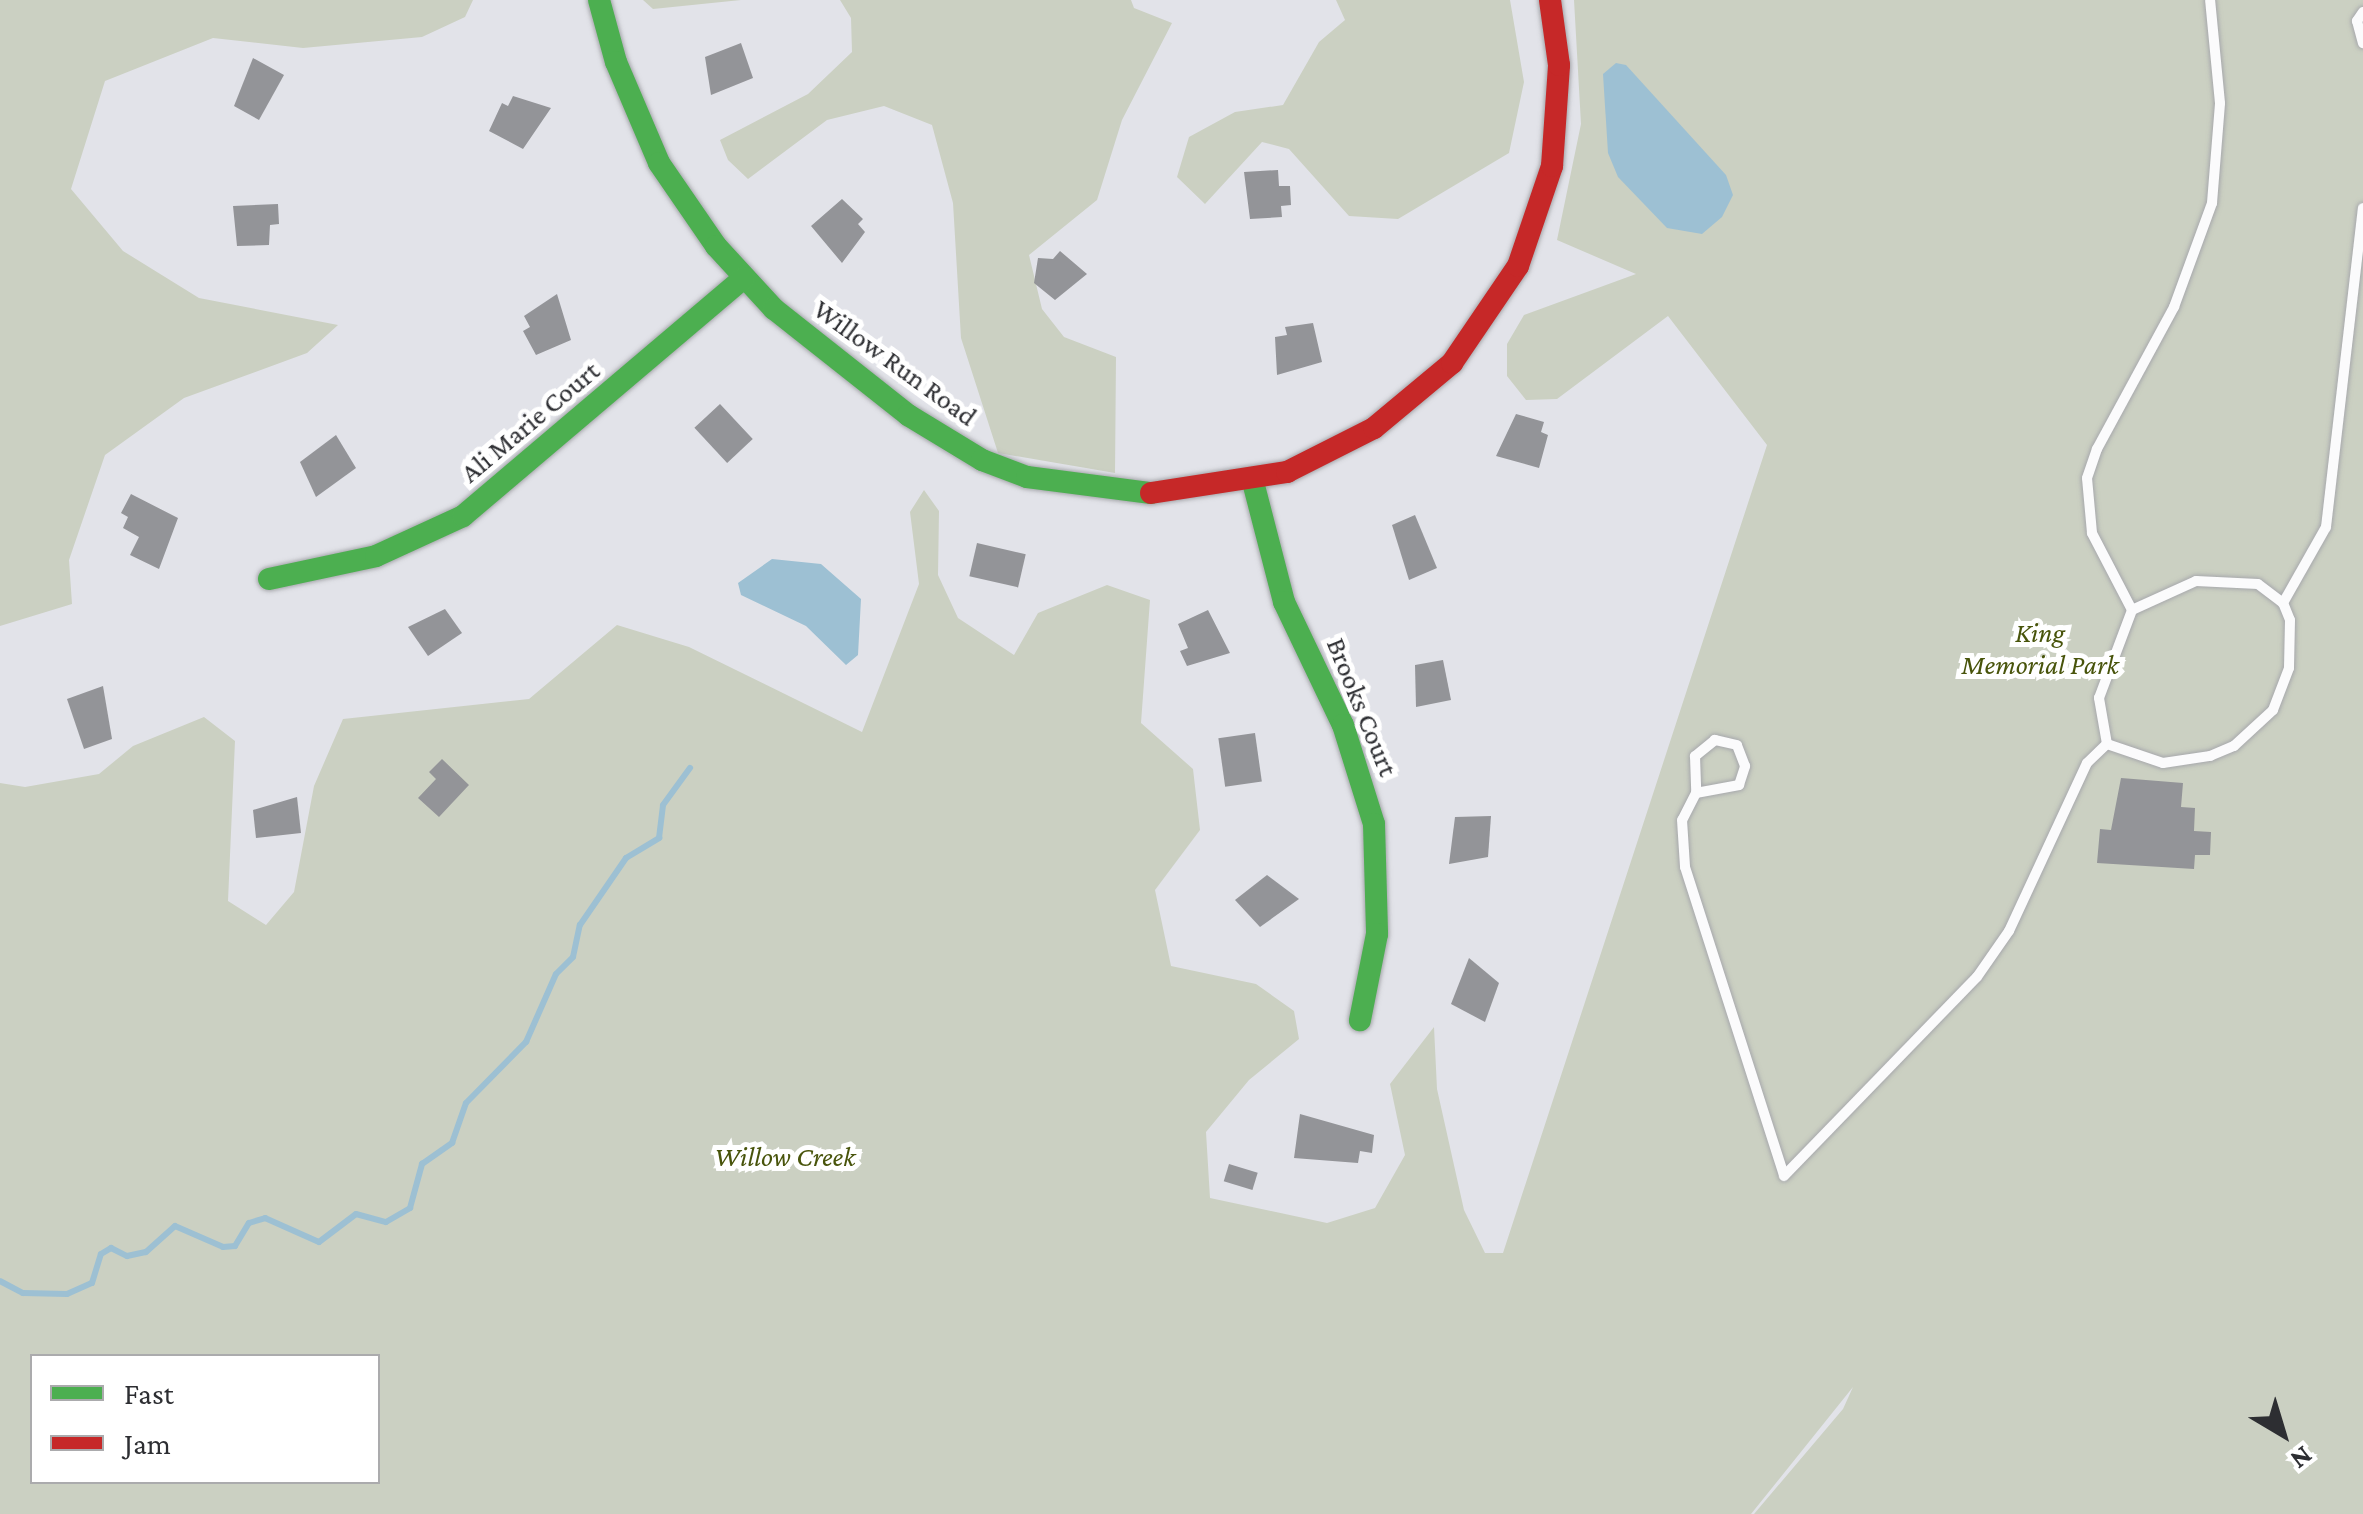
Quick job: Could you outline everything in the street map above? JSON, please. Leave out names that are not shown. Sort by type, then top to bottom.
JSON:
[{"type":"street","name":"Willow Run Road","points":[[599,0],[616,62],[659,162],[744,278],[807,339],[908,416],[982,460],[1027,477],[1130,496],[1253,482],[1332,453],[1374,428],[1452,363],[1490,314],[1518,266],[1552,166],[1559,65],[1550,0]]},
{"type":"street","name":"Ali Marie Court","points":[[269,579],[376,556],[462,516],[744,278]]},
{"type":"street","name":"Brooks Court","points":[[1253,482],[1284,602],[1343,725],[1374,824],[1377,934],[1360,1020]]},
{"type":"lane","points":[[2132,610],[2092,533],[2088,478],[2096,448],[2174,307],[2212,203],[2220,102],[2210,0]]},
{"type":"lane","points":[[2363,12],[2357,21],[2363,43]]},
{"type":"lane","points":[[2282,603],[2326,527],[2363,208]]},
{"type":"lane","points":[[2220,578],[2258,584],[2282,603],[2290,620],[2290,668],[2273,710],[2257,728],[2234,746],[2186,761],[2134,758],[2107,744],[2099,698],[2132,610],[2176,588],[2220,578]]},
{"type":"lane","points":[[1696,792],[1739,785],[1745,766],[1737,745],[1715,740],[1695,756],[1696,792],[1682,820],[1685,867],[1784,1176],[1977,977],[2034,883],[2074,782],[2107,744]]},
{"type":"green space","points":[[0,0],[473,0],[465,17],[422,37],[303,48],[213,38],[105,81],[71,189],[123,251],[199,298],[338,325],[307,353],[184,398],[105,455],[69,560],[72,604],[0,626]]},
{"type":"green space","points":[[643,0],[741,0],[653,9]]},
{"type":"green space","points":[[840,0],[1131,0],[1134,8],[1172,23],[1122,120],[1097,200],[1029,255],[1042,309],[1064,337],[1116,357],[1115,473],[998,453],[961,338],[953,203],[932,125],[884,106],[827,120],[748,179],[728,160],[720,140],[808,94],[852,52],[851,18]]},
{"type":"green space","points":[[1336,0],[1510,0],[1524,82],[1509,153],[1398,219],[1349,216],[1289,149],[1262,142],[1205,204],[1177,177],[1189,137],[1235,112],[1283,105],[1319,42],[1345,20]]},
{"type":"green space","points":[[1574,0],[2363,0],[2363,1514],[1754,1514],[1843,1409],[1853,1387],[1751,1514],[0,1514],[0,783],[25,787],[99,774],[133,746],[204,717],[235,741],[228,901],[266,925],[294,892],[314,786],[343,719],[529,699],[617,625],[689,647],[862,732],[919,584],[910,512],[924,490],[939,511],[938,575],[958,618],[1014,655],[1038,613],[1107,585],[1150,600],[1141,723],[1193,769],[1200,830],[1155,890],[1171,966],[1256,984],[1294,1011],[1299,1039],[1249,1080],[1206,1132],[1210,1198],[1327,1223],[1375,1208],[1405,1155],[1390,1084],[1434,1027],[1437,1089],[1464,1210],[1485,1253],[1503,1253],[1767,445],[1668,316],[1557,399],[1526,400],[1507,376],[1507,344],[1524,315],[1636,274],[1557,240],[1581,124]]},
{"type":"water","points":[[1616,63],[1626,65],[1726,175],[1733,195],[1722,217],[1702,234],[1667,228],[1618,177],[1608,153],[1603,74]]},
{"type":"water","points":[[772,559],[821,564],[861,599],[858,655],[846,665],[806,626],[741,595],[738,583]]},
{"type":"building","points":[[741,43],[753,78],[711,95],[705,57]]},
{"type":"building","points":[[253,58],[284,75],[259,120],[234,106]]},
{"type":"building","points":[[513,96],[551,108],[523,149],[489,131],[502,103],[508,106]]},
{"type":"building","points":[[1278,170],[1279,186],[1290,186],[1291,205],[1281,206],[1282,217],[1250,219],[1244,172]]},
{"type":"building","points":[[842,199],[863,219],[858,224],[865,232],[842,263],[811,226]]},
{"type":"building","points":[[278,204],[279,224],[270,225],[269,245],[237,246],[233,206]]},
{"type":"building","points":[[1060,251],[1087,274],[1055,300],[1034,283],[1038,258],[1053,259]]},
{"type":"building","points":[[557,294],[571,340],[536,355],[523,331],[530,327],[524,316]]},
{"type":"building","points":[[1313,323],[1322,362],[1277,375],[1275,337],[1287,335],[1285,327]]},
{"type":"building","points":[[720,404],[753,439],[727,463],[694,428]]},
{"type":"building","points":[[1516,414],[1544,422],[1541,432],[1548,435],[1539,468],[1496,456]]},
{"type":"building","points":[[336,435],[356,468],[316,497],[300,462]]},
{"type":"building","points":[[131,494],[178,518],[159,569],[130,555],[139,537],[123,528],[128,517],[121,513]]},
{"type":"building","points":[[1415,515],[1437,568],[1409,580],[1392,525]]},
{"type":"building","points":[[977,543],[1026,554],[1018,587],[969,576]]},
{"type":"building","points":[[445,609],[462,633],[428,656],[408,627]]},
{"type":"building","points":[[1208,610],[1230,653],[1187,666],[1180,651],[1188,648],[1178,624]]},
{"type":"building","points":[[1443,660],[1451,700],[1416,707],[1415,665]]},
{"type":"building","points":[[103,686],[112,739],[84,749],[67,699]]},
{"type":"building","points":[[1255,733],[1262,782],[1225,787],[1218,738]]},
{"type":"building","points":[[442,759],[469,785],[439,817],[418,798],[436,779],[429,772]]},
{"type":"building","points":[[2121,778],[2183,783],[2181,807],[2195,808],[2194,831],[2211,832],[2210,855],[2195,855],[2194,869],[2097,863],[2100,829],[2111,830]]},
{"type":"building","points":[[297,797],[301,833],[256,838],[253,810]]},
{"type":"building","points":[[1491,816],[1488,857],[1449,864],[1455,817]]},
{"type":"building","points":[[1267,875],[1299,899],[1260,927],[1235,900]]},
{"type":"building","points":[[1469,958],[1499,983],[1485,1022],[1451,1004]]},
{"type":"building","points":[[1300,1114],[1374,1135],[1372,1153],[1360,1151],[1358,1163],[1294,1158]]},
{"type":"building","points":[[1229,1164],[1258,1173],[1252,1190],[1224,1181]]},
{"type":"waterway","points":[[0,1281],[23,1293],[67,1294],[92,1283],[101,1254],[111,1248],[127,1256],[146,1252],[175,1226],[223,1247],[235,1246],[249,1223],[265,1218],[319,1242],[356,1214],[386,1222],[410,1208],[422,1164],[452,1143],[466,1103],[526,1042],[556,974],[573,957],[580,925],[626,858],[659,838],[663,805],[690,768]]},
{"type":"traffic: fast","points":[[599,0],[616,62],[659,163],[716,246],[774,309],[908,415],[982,460],[1027,477],[1151,493]]},
{"type":"traffic: fast","points":[[269,579],[376,556],[463,516],[744,278]]},
{"type":"traffic: fast","points":[[1253,482],[1284,602],[1343,725],[1374,824],[1377,934],[1360,1020]]},
{"type":"traffic: jam","points":[[1151,493],[1287,472],[1374,428],[1452,363],[1518,266],[1552,166],[1559,65],[1550,0]]},
{"type":"park label","name":"King Memorial Park","points":[[2040,649]]},
{"type":"park label","name":"Willow Creek","points":[[785,1157]]}]
